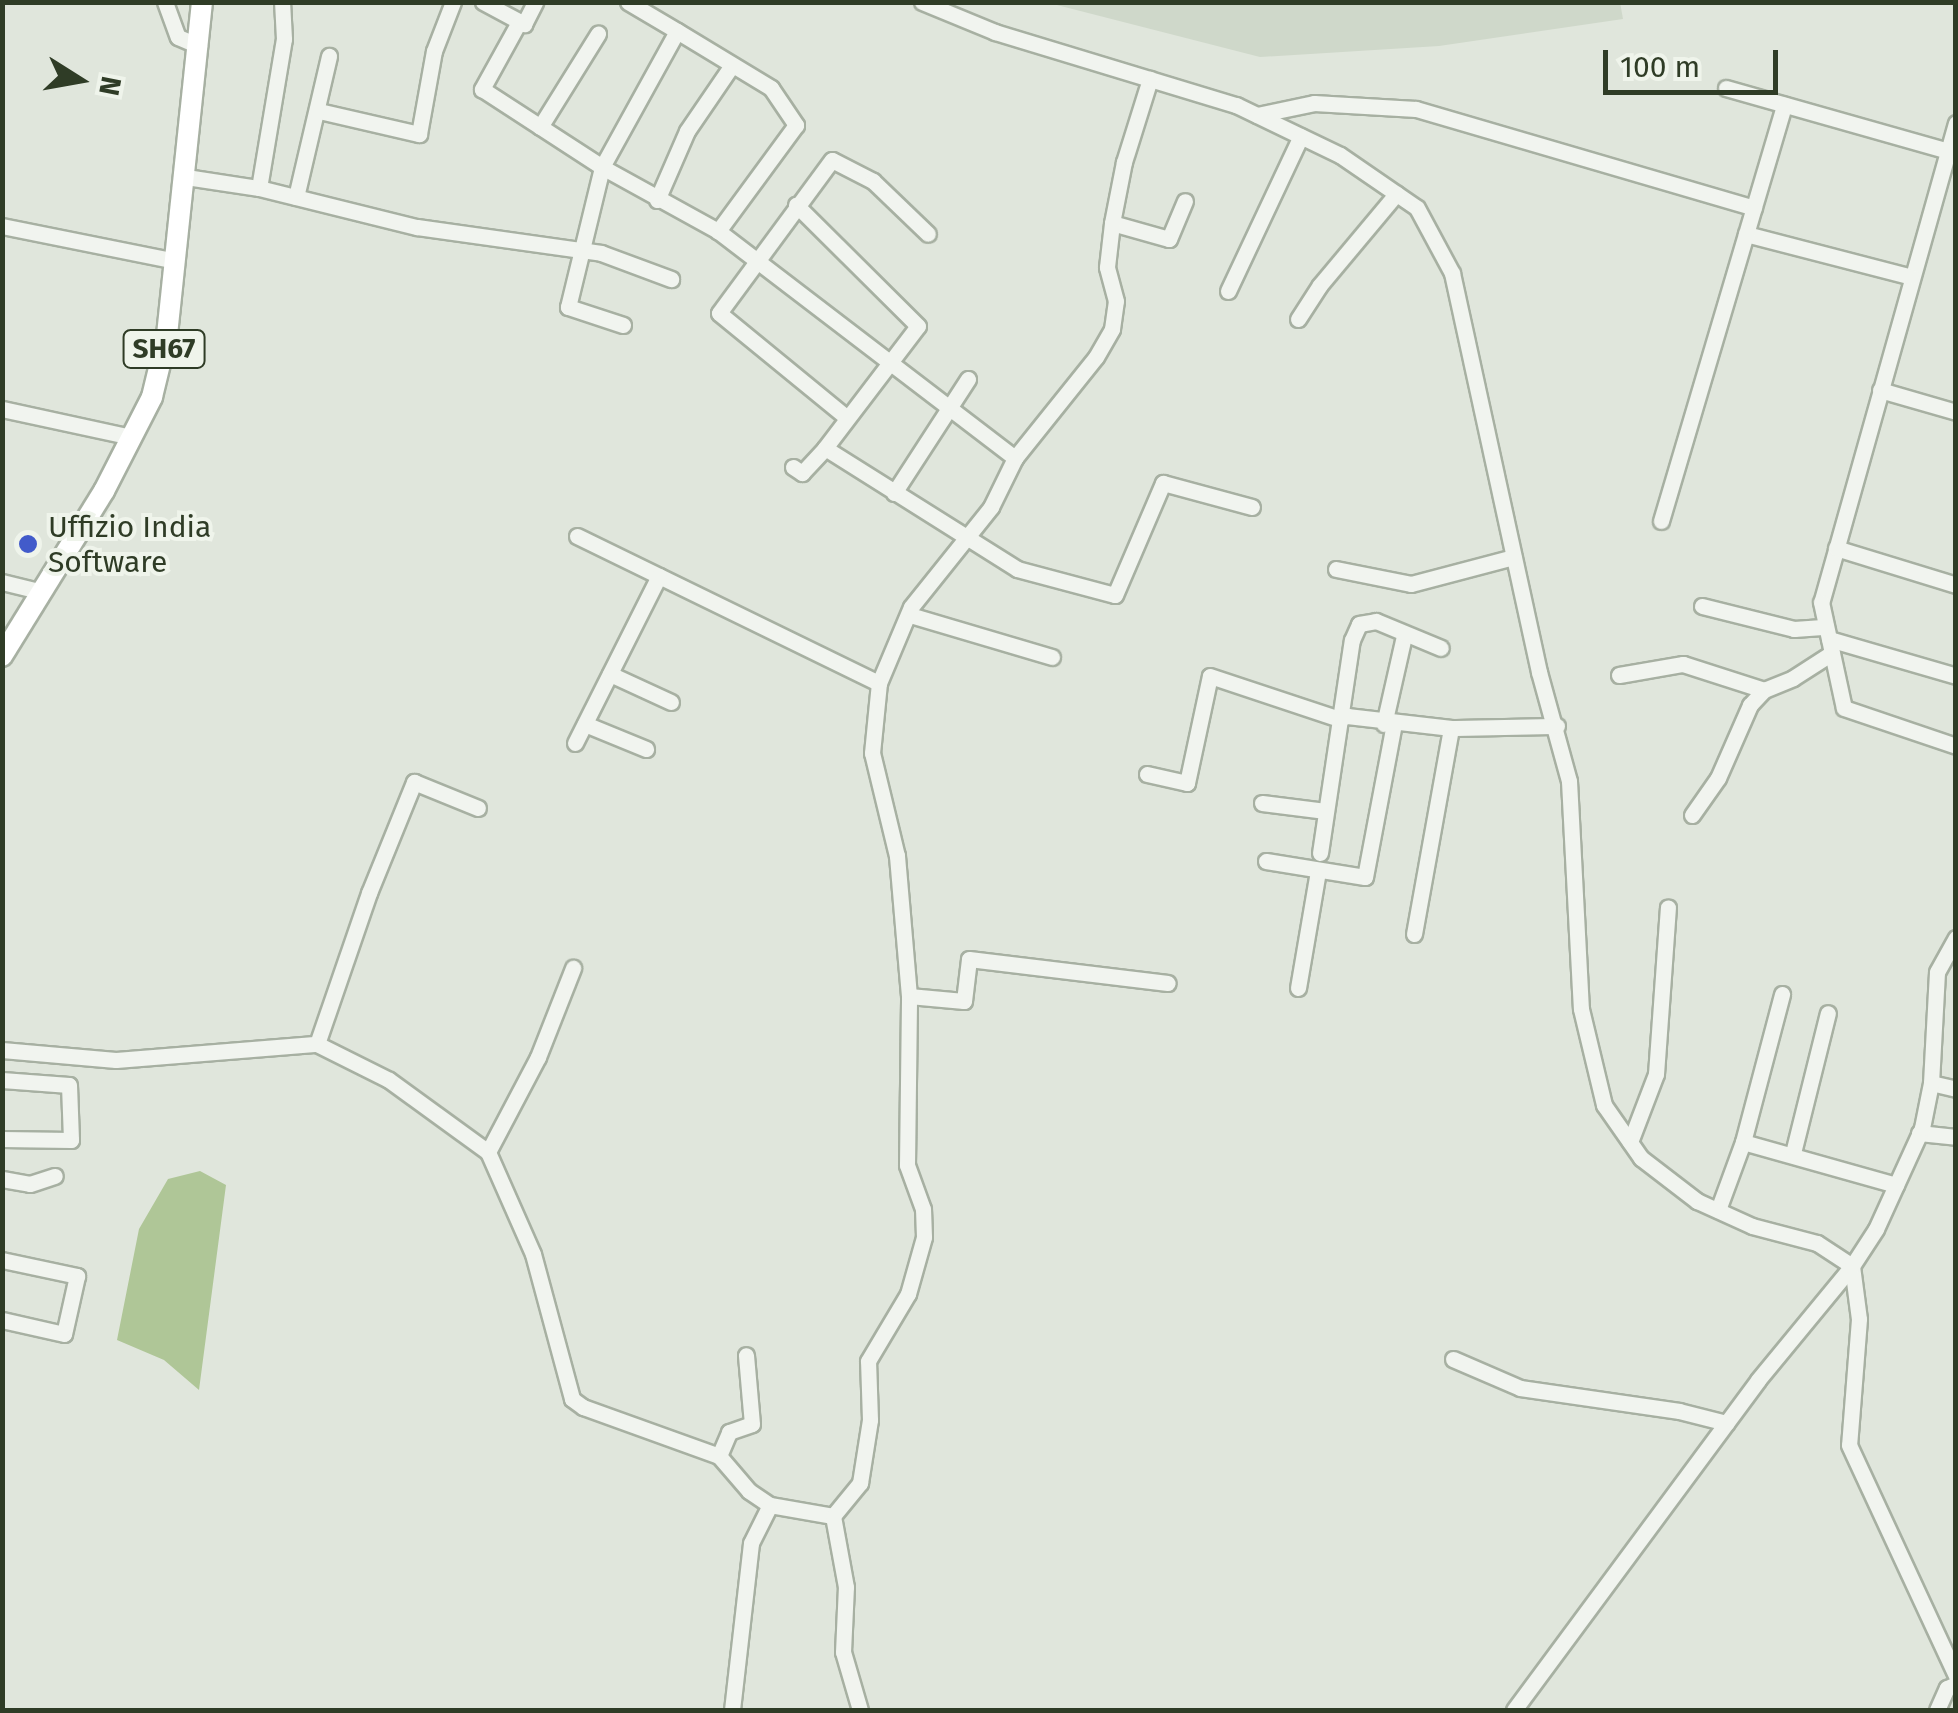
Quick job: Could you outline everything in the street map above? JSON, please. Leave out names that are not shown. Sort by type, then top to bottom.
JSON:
[{"type":"main road","name":"SH67","points":[[2,656],[44,592],[152,397],[167,335],[202,2]]},
{"type":"street","points":[[165,2],[178,37],[199,46]]},
{"type":"street","points":[[259,188],[284,40],[282,2]]},
{"type":"street","points":[[320,112],[420,134],[434,51],[452,2]]},
{"type":"street","points":[[482,2],[524,24],[535,2]]},
{"type":"street","points":[[628,2],[771,88],[796,125],[718,231]]},
{"type":"street","points":[[922,2],[995,32],[1257,115],[1340,155],[1417,208],[1452,273],[1539,672],[1569,780],[1581,1009],[1604,1105],[1641,1158],[1698,1201],[1752,1226],[1818,1243],[1852,1266],[1860,1319],[1849,1444],[1956,1676]]},
{"type":"street","points":[[519,22],[482,89],[602,167],[718,231],[1015,458]]},
{"type":"street","points":[[623,325],[568,307],[602,167],[677,31]]},
{"type":"street","points":[[540,127],[598,34]]},
{"type":"street","points":[[296,197],[320,112],[329,56]]},
{"type":"street","points":[[657,200],[686,132],[732,66]]},
{"type":"street","points":[[860,1710],[843,1652],[846,1586],[833,1516],[860,1483],[870,1420],[868,1361],[908,1294],[924,1237],[922,1209],[907,1165],[909,996],[897,856],[872,753],[879,683],[910,615],[991,506],[1015,458],[1096,357],[1112,328],[1116,301],[1106,268],[1112,222],[1124,162],[1150,79]]},
{"type":"street","points":[[1726,88],[1948,151]]},
{"type":"street","points":[[1257,115],[1314,103],[1416,109],[1754,208]]},
{"type":"street","points":[[1661,521],[1784,104]]},
{"type":"street","points":[[1956,123],[1821,602],[1844,708],[1956,746]]},
{"type":"street","points":[[1228,291],[1301,136]]},
{"type":"street","points":[[846,418],[719,313],[832,160],[873,182],[928,234]]},
{"type":"street","points":[[186,177],[259,188],[417,227],[601,253],[672,279]]},
{"type":"street","points":[[1298,319],[1320,285],[1396,194]]},
{"type":"street","points":[[1112,222],[1169,240],[1185,201]]},
{"type":"street","points":[[793,467],[802,474],[918,326],[796,205]]},
{"type":"street","points":[[2,226],[176,262]]},
{"type":"street","points":[[1746,234],[1912,277]]},
{"type":"street","points":[[894,493],[968,379]]},
{"type":"street","points":[[1880,390],[1956,412]]},
{"type":"street","points":[[2,409],[131,438]]},
{"type":"street","points":[[825,448],[1017,569],[1115,595],[1163,483],[1252,507]]},
{"type":"street","points":[[576,536],[879,683]]},
{"type":"street","points":[[1836,548],[1956,585]]},
{"type":"street","points":[[1336,569],[1412,584],[1513,557]]},
{"type":"street","points":[[575,743],[659,576]]},
{"type":"street","points":[[2,582],[44,592]]},
{"type":"street","points":[[1702,606],[1956,676]]},
{"type":"street","points":[[910,615],[922,622],[1052,657]]},
{"type":"street","points":[[1320,853],[1352,640],[1359,624],[1376,621],[1404,636],[1441,648]]},
{"type":"street","points":[[1266,861],[1365,877],[1404,636]]},
{"type":"street","points":[[1692,816],[1718,778],[1750,705],[1764,690],[1793,678],[1829,640]]},
{"type":"street","points":[[1619,675],[1683,664],[1764,690]]},
{"type":"street","points":[[610,674],[671,702]]},
{"type":"street","points":[[1147,774],[1187,783],[1210,676],[1339,719],[1348,716],[1389,724],[1451,728],[1557,726]]},
{"type":"street","points":[[585,724],[646,750]]},
{"type":"street","points":[[1414,934],[1451,728]]},
{"type":"street","points":[[317,1044],[369,893],[414,782],[478,808]]},
{"type":"street","points":[[1262,803],[1325,811]]},
{"type":"street","points":[[1298,988],[1318,871]]},
{"type":"street","points":[[1630,1142],[1656,1074],[1668,907]]},
{"type":"street","points":[[1514,1710],[1726,1423],[1852,1266],[1919,1133],[1930,1082],[1938,972],[1955,940]]},
{"type":"street","points":[[909,996],[964,1001],[969,959],[1168,982]]},
{"type":"street","points":[[488,1152],[538,1057],[573,968]]},
{"type":"street","points":[[1718,1210],[1743,1142],[1782,994]]},
{"type":"street","points":[[1792,1153],[1828,1013]]},
{"type":"street","points":[[1936,1019],[1956,1021]]},
{"type":"street","points":[[2,1050],[116,1060],[317,1044],[390,1080],[488,1152],[533,1254],[572,1399],[583,1408],[720,1456],[748,1491],[770,1505],[833,1516]]},
{"type":"street","points":[[2,1080],[69,1084],[71,1140],[2,1139]]},
{"type":"street","points":[[1930,1082],[1956,1089]]},
{"type":"street","points":[[1919,1133],[1956,1137]]},
{"type":"street","points":[[1743,1142],[1896,1185]]},
{"type":"street","points":[[2,1179],[30,1184],[54,1176]]},
{"type":"street","points":[[2,1260],[77,1276],[64,1334],[2,1320]]},
{"type":"street","points":[[720,1456],[729,1432],[752,1424],[746,1355]]},
{"type":"street","points":[[1453,1359],[1520,1388],[1679,1410],[1726,1423]]},
{"type":"street","points":[[732,1710],[752,1543],[770,1505]]},
{"type":"street","points":[[1937,1710],[1947,1688],[1956,1684]]},
{"type":"shaded area","points":[[1620,2],[1623,19],[1439,46],[1260,57],[1049,3]]},
{"type":"shaded area","points":[[200,1171],[226,1185],[199,1390],[164,1360],[117,1340],[139,1229],[168,1179]]},
{"type":"place","name":"Uffizio India Software","points":[[28,544]]}]
